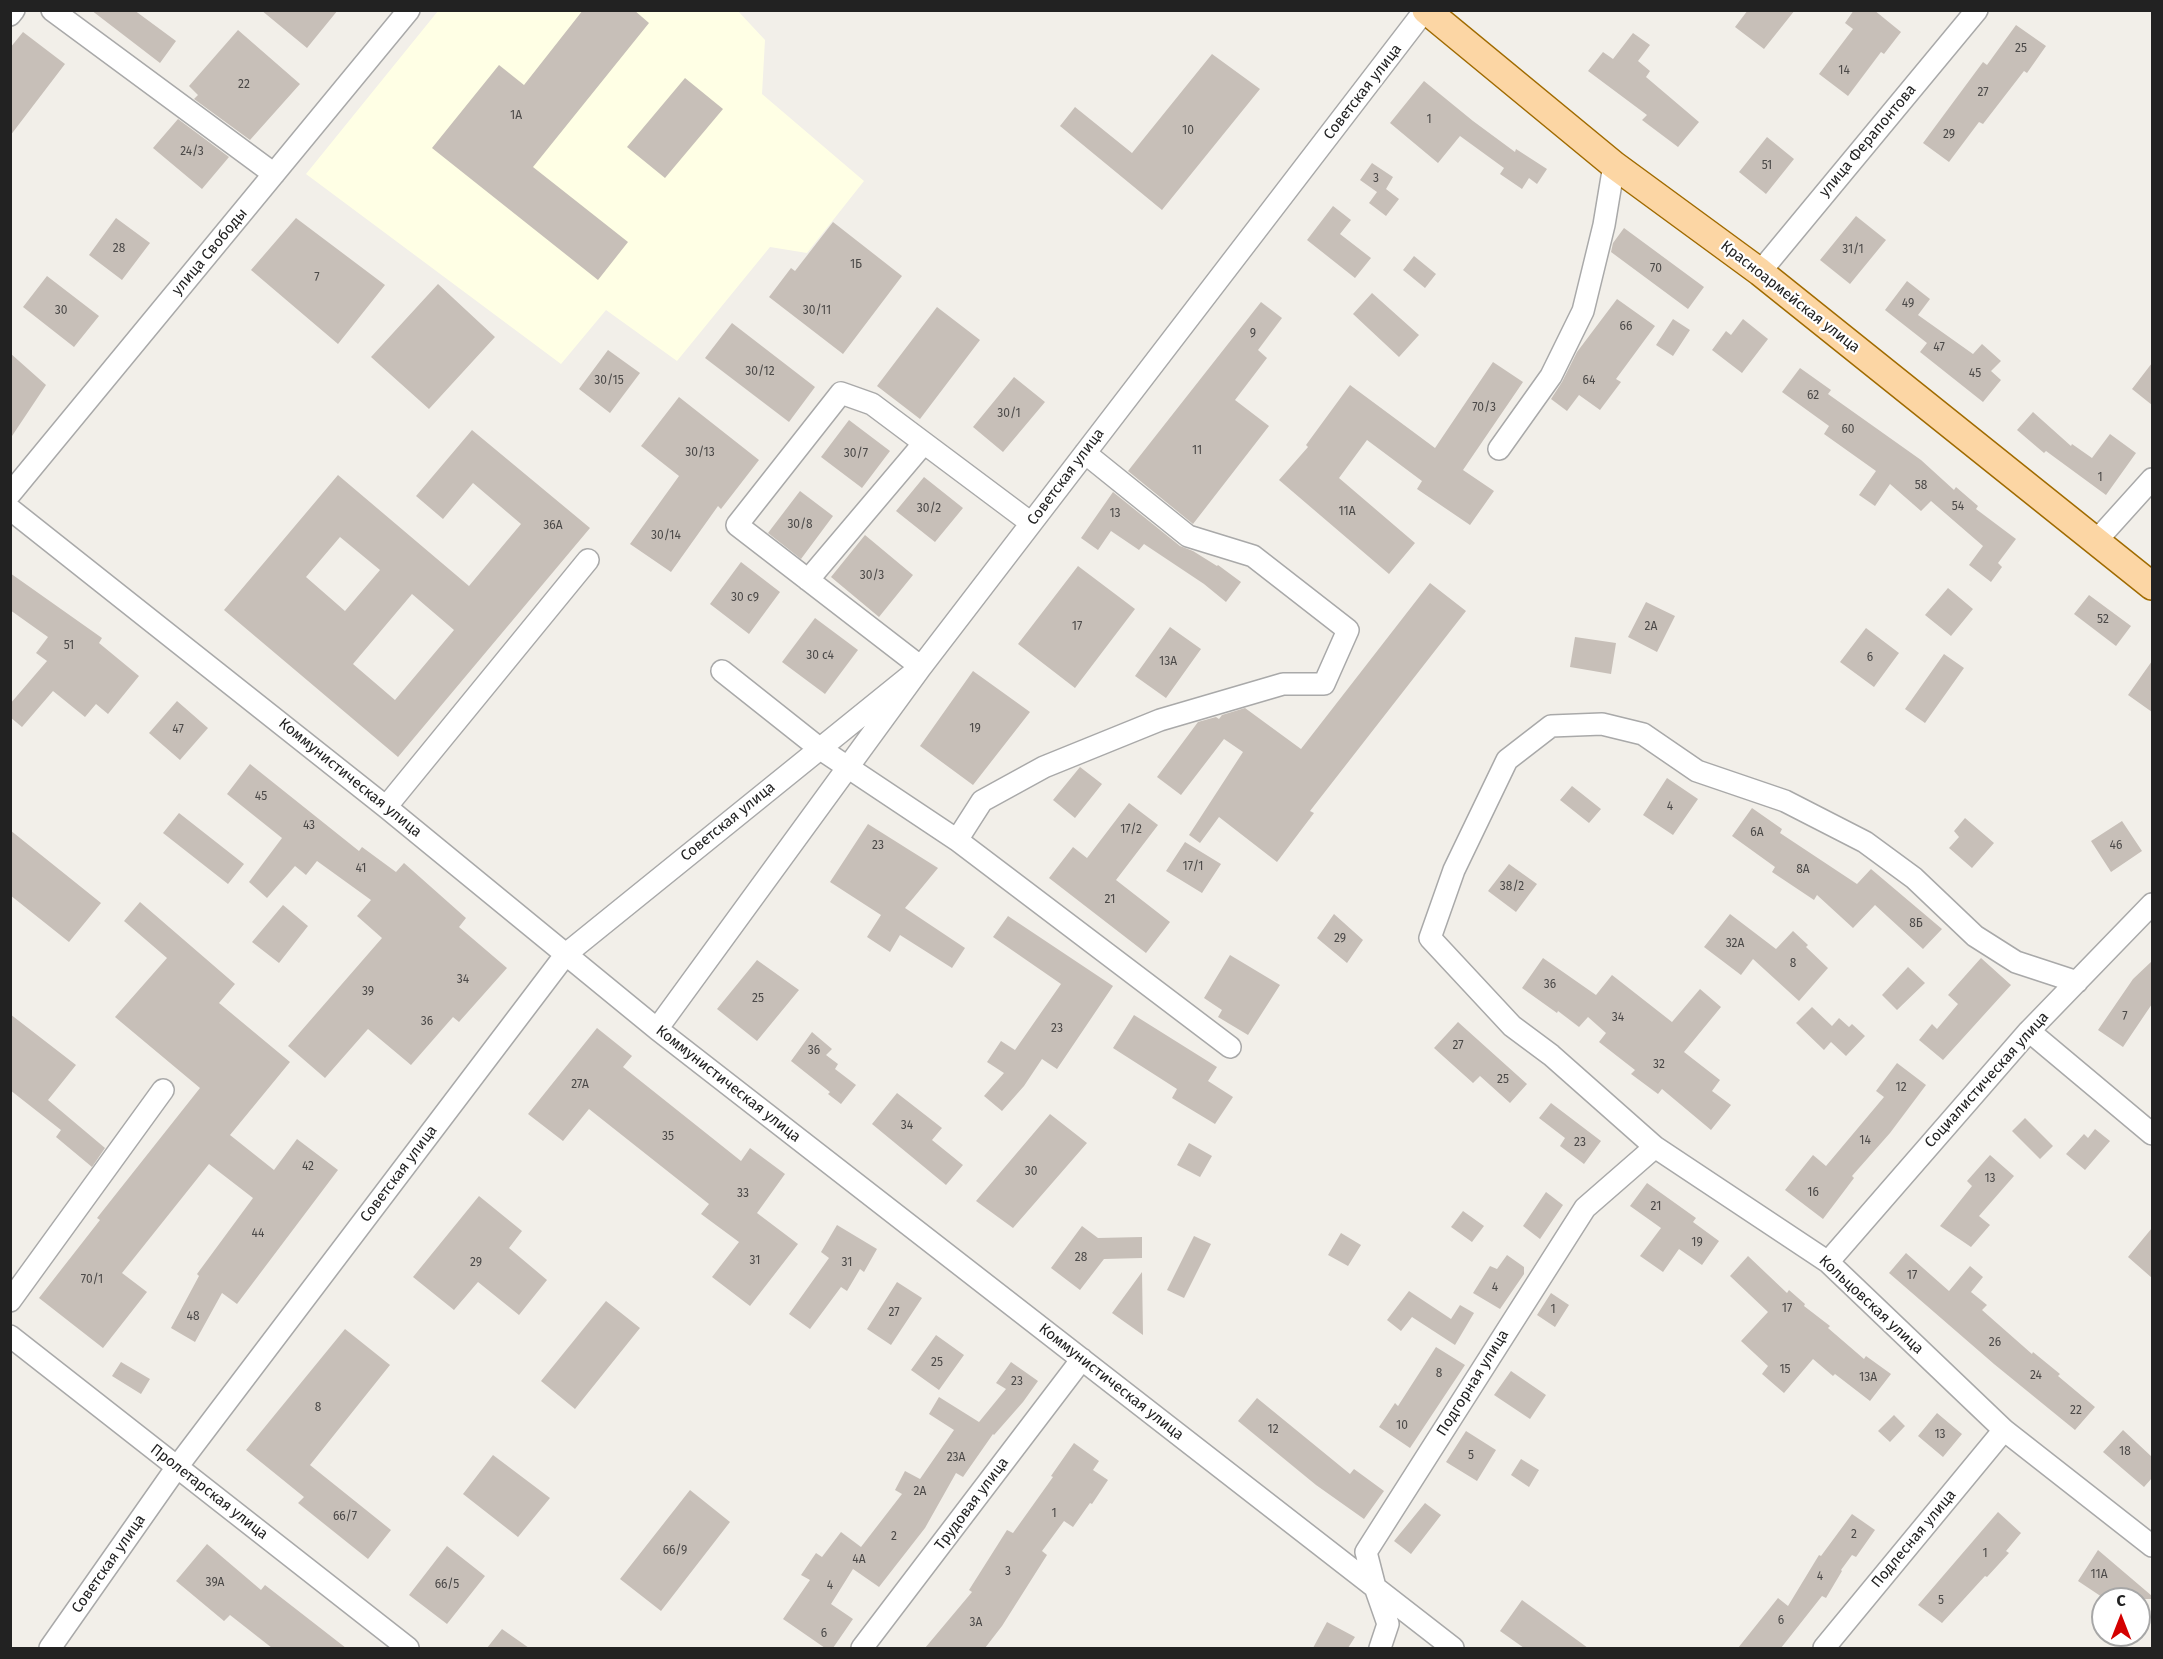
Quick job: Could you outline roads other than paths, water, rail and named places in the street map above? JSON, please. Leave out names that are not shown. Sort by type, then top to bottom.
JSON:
[{"type":"main road","name":"Красноармейская улица","points":[[1426,10],[1614,165],[1760,272],[2152,586]]},
{"type":"street","points":[[10,15],[14,10]]},
{"type":"street","points":[[52,10],[274,174]]},
{"type":"street","name":"улица Свободы","points":[[10,494],[409,10]]},
{"type":"street","name":"Советская улица","points":[[50,1648],[177,1467],[566,954],[921,667],[1426,10]]},
{"type":"street","name":"улица Ферапонтова","points":[[1760,272],[1977,10]]},
{"type":"street","points":[[1499,448],[1551,376],[1583,311],[1604,225],[1614,165]]},
{"type":"street","points":[[657,1029],[921,667],[737,525],[841,393],[872,405],[1031,523]]},
{"type":"street","points":[[808,579],[924,443]]},
{"type":"street","points":[[957,840],[982,801],[1044,767],[1160,720],[1283,684],[1324,684],[1348,630],[1252,556],[1188,536],[1085,453]]},
{"type":"street","points":[[2097,540],[2152,479]]},
{"type":"street","name":"Коммунистическая улица","points":[[10,509],[386,807],[657,1029],[1453,1648]]},
{"type":"street","points":[[386,807],[588,560]]},
{"type":"street","points":[[722,671],[819,748],[957,840],[1230,1047]]},
{"type":"street","name":"Кольцовская улица","points":[[2077,982],[2016,962],[1975,936],[1914,878],[1865,842],[1785,801],[1697,771],[1643,734],[1602,724],[1551,726],[1508,760],[1454,870],[1430,938],[1512,1026],[1551,1055],[1655,1147],[1828,1262],[2004,1430],[2152,1546]]},
{"type":"street","name":"Социалистическая улица","points":[[1828,1262],[2029,1031],[2152,904]]},
{"type":"street","points":[[2029,1031],[2152,1134]]},
{"type":"street","points":[[10,1301],[164,1090]]},
{"type":"street","name":"Подгорная улица","points":[[1380,1648],[1388,1624],[1366,1552],[1585,1208],[1655,1147]]},
{"type":"street","name":"Пролетарская улица","points":[[10,1336],[408,1648]]},
{"type":"street","name":"Трудовая улица","points":[[862,1648],[1082,1359]]},
{"type":"street","name":"Подлесная улица","points":[[1824,1648],[2004,1430]]}]
